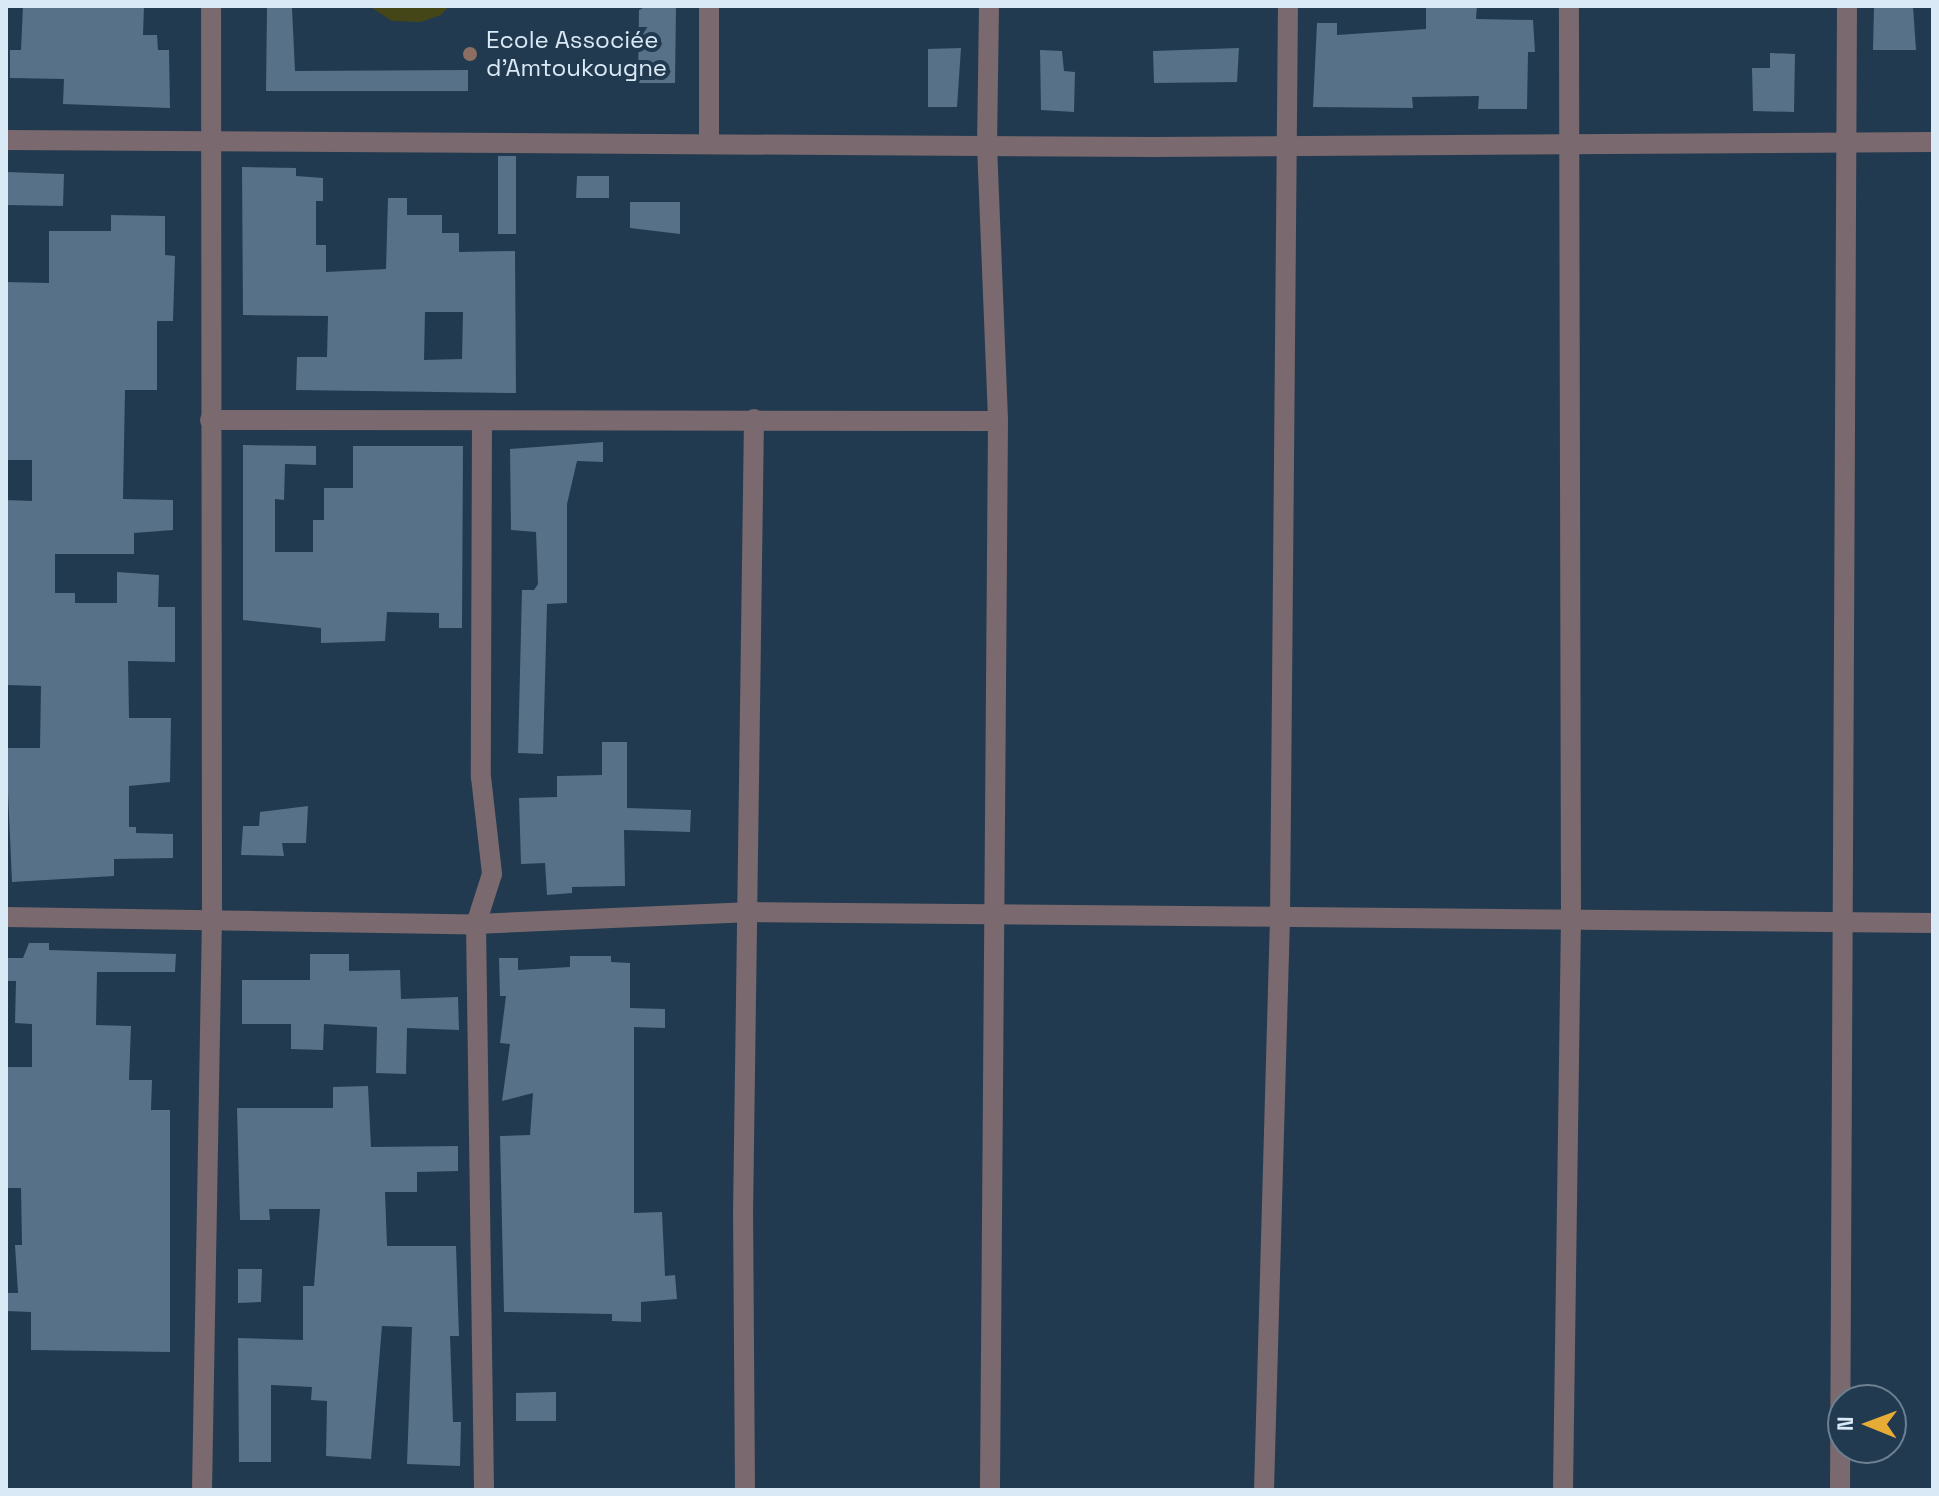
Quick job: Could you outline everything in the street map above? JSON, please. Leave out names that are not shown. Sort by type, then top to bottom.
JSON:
[{"type":"street","points":[[202,1490],[212,918],[211,6]]},
{"type":"street","points":[[709,6],[709,143]]},
{"type":"street","points":[[989,6],[987,145],[998,421],[998,915],[990,1490]]},
{"type":"street","points":[[1264,1490],[1280,918],[1288,6]]},
{"type":"street","points":[[1563,1490],[1571,918],[1569,6]]},
{"type":"street","points":[[1840,1490],[1847,6]]},
{"type":"street","points":[[6,140],[1288,147],[1933,142]]},
{"type":"street","points":[[745,1490],[746,912],[754,419]]},
{"type":"street","points":[[210,420],[998,421]]},
{"type":"street","points":[[482,421],[481,777],[492,874],[476,924],[484,1490]]},
{"type":"street","points":[[6,917],[476,924],[746,912],[1933,923]]},
{"type":"shaded area","points":[[369,6],[449,6],[441,15],[420,22],[392,21]]},
{"type":"building","points":[[23,6],[144,6],[143,35],[157,35],[158,50],[169,50],[170,108],[63,104],[64,79],[10,78],[10,50],[21,50]]},
{"type":"building","points":[[647,6],[676,6],[675,83],[638,83],[639,10]]},
{"type":"building","points":[[1426,6],[1477,6],[1476,19],[1533,20],[1535,52],[1528,52],[1527,109],[1478,109],[1479,96],[1412,97],[1413,108],[1313,107],[1317,23],[1337,23],[1337,35],[1426,29]]},
{"type":"building","points":[[1874,6],[1913,6],[1916,50],[1873,50]]},
{"type":"building","points":[[267,8],[292,8],[295,71],[468,70],[468,91],[266,91]]},
{"type":"building","points":[[961,48],[957,107],[928,107],[928,49]]},
{"type":"building","points":[[1239,48],[1237,82],[1154,83],[1153,51]]},
{"type":"building","points":[[1040,50],[1062,51],[1064,71],[1075,72],[1074,112],[1041,110]]},
{"type":"building","points":[[1770,53],[1795,54],[1794,112],[1753,111],[1752,68],[1770,68]]},
{"type":"building","points":[[498,156],[516,156],[516,234],[498,234]]},
{"type":"building","points":[[242,167],[296,168],[296,176],[323,178],[323,201],[316,201],[316,245],[326,245],[326,272],[386,269],[388,198],[407,198],[407,215],[442,215],[442,233],[459,233],[459,252],[515,251],[516,393],[296,390],[297,357],[327,357],[328,316],[243,315]],"holes":[[[425,312],[463,312],[462,359],[424,360]]]},
{"type":"building","points":[[6,172],[64,174],[63,206],[6,205]]},
{"type":"building","points":[[577,176],[609,176],[609,198],[576,198]]},
{"type":"building","points":[[630,202],[680,202],[680,234],[630,228]]},
{"type":"building","points":[[111,215],[165,216],[165,255],[175,256],[173,321],[157,321],[157,390],[125,390],[123,499],[173,500],[173,530],[134,533],[134,554],[55,554],[55,593],[75,593],[75,603],[117,603],[117,572],[159,575],[158,607],[175,607],[175,662],[128,661],[129,718],[171,718],[170,782],[129,786],[129,827],[136,827],[136,833],[173,834],[173,858],[114,859],[114,876],[12,882],[6,748],[40,748],[41,686],[6,685],[6,500],[32,501],[32,460],[6,460],[6,282],[49,283],[49,231],[111,231]]},
{"type":"building","points":[[603,442],[603,462],[577,461],[567,504],[567,603],[547,604],[543,754],[518,753],[522,590],[534,590],[538,584],[536,532],[511,530],[510,449]]},
{"type":"building","points":[[243,445],[316,446],[316,465],[285,464],[284,500],[275,499],[275,552],[313,552],[313,520],[324,520],[324,488],[353,488],[353,446],[463,446],[462,628],[439,628],[439,613],[387,612],[385,641],[321,643],[321,628],[243,620]]},
{"type":"building","points":[[602,742],[627,742],[627,808],[691,810],[690,832],[624,830],[625,886],[572,887],[572,893],[547,895],[545,863],[521,864],[519,798],[557,797],[557,776],[602,775]]},
{"type":"building","points":[[308,806],[306,843],[282,843],[284,856],[241,855],[243,826],[259,826],[260,812]]},
{"type":"building","points":[[29,943],[49,943],[49,950],[176,954],[175,972],[97,972],[96,1025],[131,1026],[129,1080],[152,1080],[151,1110],[170,1110],[170,1352],[31,1350],[31,1312],[6,1311],[6,1293],[18,1293],[15,1245],[22,1245],[21,1188],[6,1188],[6,1067],[32,1067],[32,1024],[15,1023],[16,981],[6,981],[6,958],[23,958]]},
{"type":"building","points":[[310,954],[349,954],[349,971],[400,970],[401,999],[458,997],[459,1030],[407,1028],[406,1074],[376,1073],[377,1027],[324,1024],[323,1050],[291,1049],[291,1024],[242,1024],[242,980],[310,980]]},
{"type":"building","points":[[570,956],[611,956],[611,962],[630,963],[630,1008],[665,1009],[665,1028],[634,1027],[634,1213],[662,1212],[665,1276],[675,1275],[677,1299],[641,1302],[641,1322],[612,1321],[612,1314],[504,1312],[500,1136],[530,1135],[533,1093],[502,1101],[510,1044],[500,1043],[506,996],[500,996],[499,958],[518,958],[518,970],[570,967]]},
{"type":"building","points":[[368,1086],[371,1147],[458,1146],[458,1171],[417,1172],[417,1192],[385,1192],[387,1246],[456,1246],[459,1336],[450,1336],[453,1422],[461,1422],[460,1466],[407,1464],[412,1327],[382,1326],[371,1459],[326,1456],[327,1401],[311,1400],[312,1387],[271,1385],[271,1462],[239,1462],[238,1338],[303,1340],[303,1286],[314,1286],[320,1209],[269,1209],[270,1220],[240,1220],[237,1108],[333,1108],[333,1087]]},
{"type":"building","points":[[238,1269],[262,1269],[261,1302],[238,1303]]},
{"type":"building","points":[[556,1392],[556,1421],[516,1421],[516,1393]]},
{"type":"place","name":"Ecole Associée d'Amtoukougne","points":[[470,54]]}]
